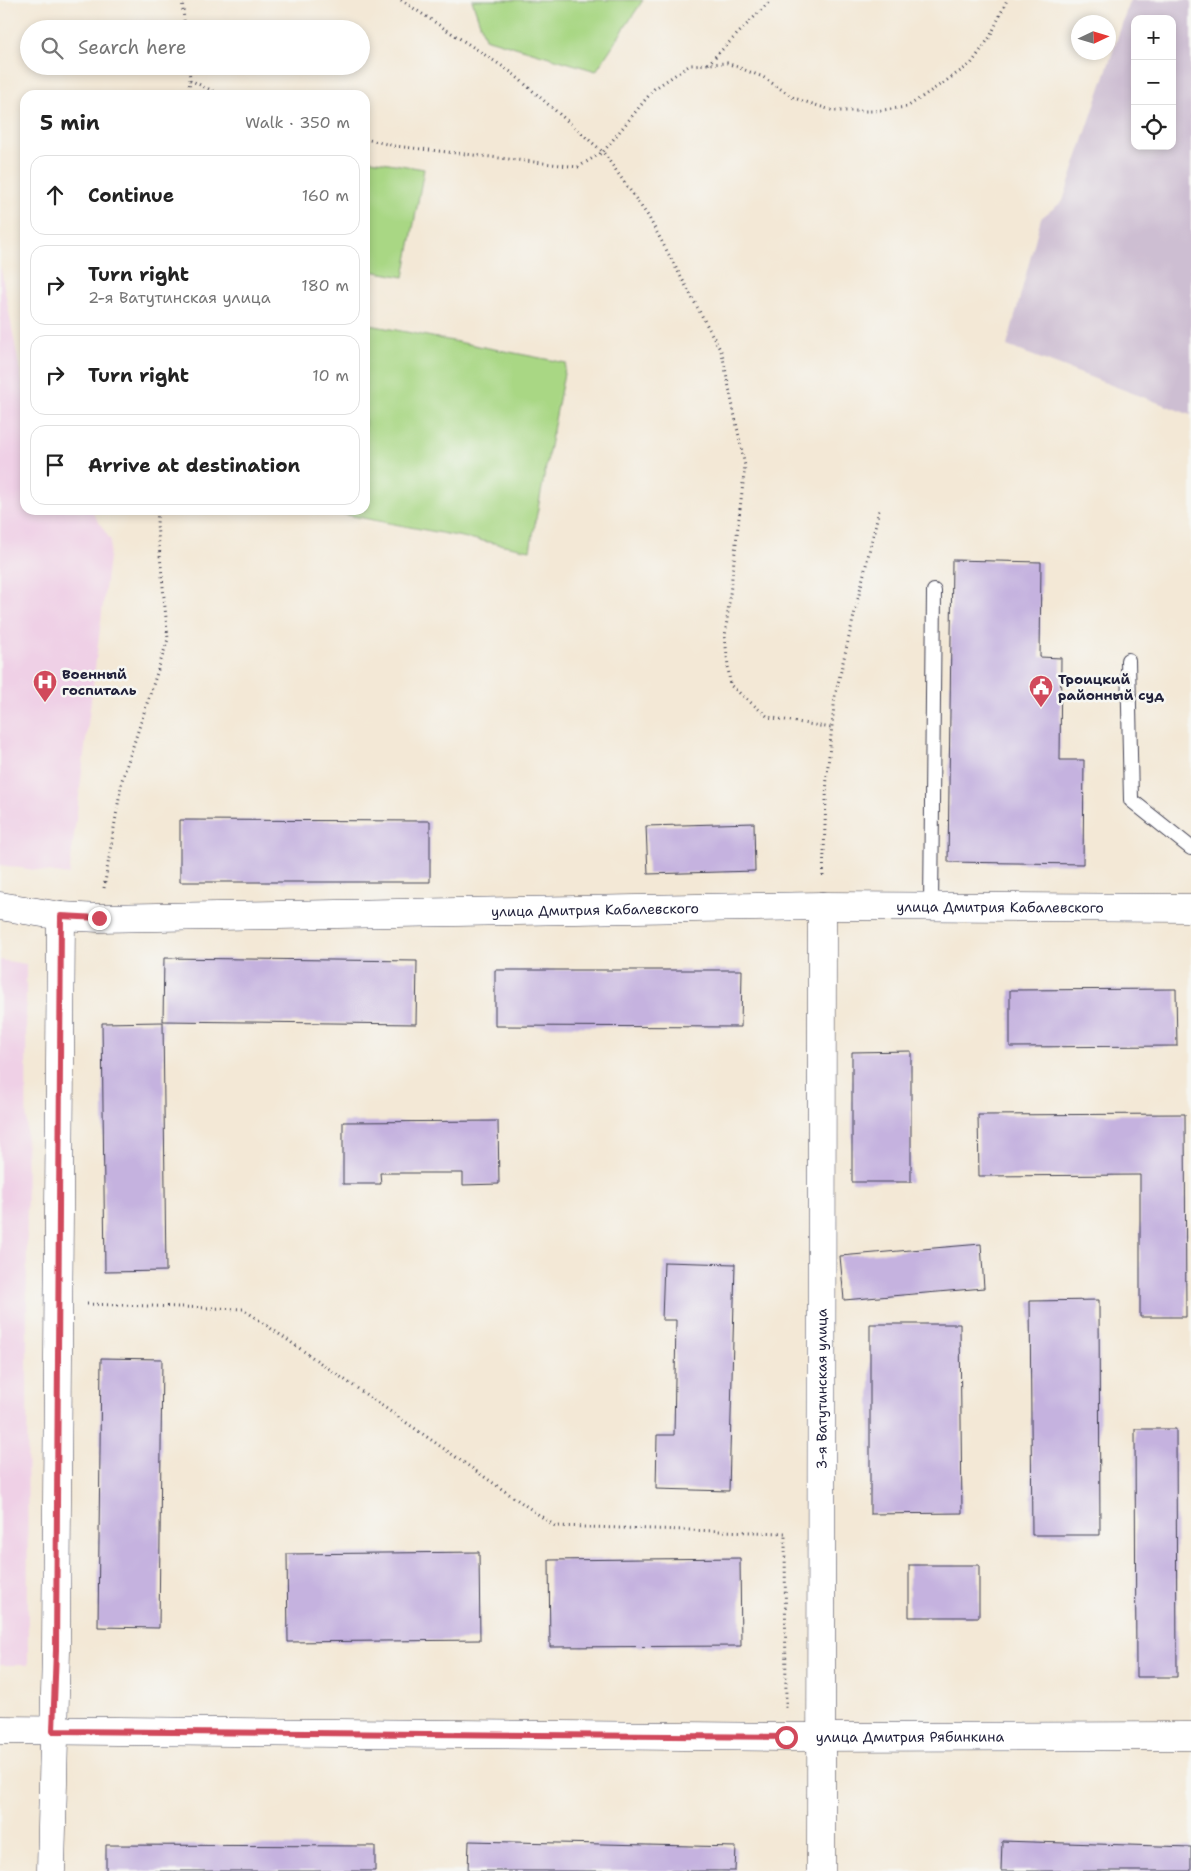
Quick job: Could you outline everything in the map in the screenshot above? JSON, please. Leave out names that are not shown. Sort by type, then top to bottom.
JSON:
[{"type":"street","name":"улица Дмитрия Кабалевского","points":[[0,906],[61,916],[99,918],[822,906],[1191,908]]},
{"type":"street","name":"3-я Ватутинская улица","points":[[821,1871],[822,906]]},
{"type":"street","points":[[51,1871],[56,1630],[61,916]]},
{"type":"street","name":"улица Дмитрия Рябинкина","points":[[0,1730],[822,1737],[1191,1736]]},
{"type":"lane","points":[[931,907],[934,591]]},
{"type":"lane","points":[[1128,660],[1131,800],[1191,848]]},
{"type":"path","points":[[182,0],[184,20]]},
{"type":"path","points":[[401,0],[511,72],[603,152],[648,216],[722,353],[745,466],[724,637],[730,685],[768,717],[831,728]]},
{"type":"path","points":[[707,64],[771,0]]},
{"type":"path","points":[[370,140],[395,146],[578,167],[603,152],[654,89],[690,65],[727,63],[763,78],[794,98],[834,111],[874,111],[907,108],[971,64],[990,37],[1007,0]]},
{"type":"path","points":[[189,90],[190,75]]},
{"type":"path","points":[[190,80],[211,90]]},
{"type":"path","points":[[822,906],[827,775],[831,728],[836,696],[879,510]]},
{"type":"path","points":[[99,918],[122,780],[168,639],[158,515]]},
{"type":"path","points":[[87,1304],[243,1309],[555,1526],[785,1532],[786,1712]]},
{"type":"shaded area","points":[[1130,0],[1191,0],[1191,415],[1007,346],[1041,218],[1063,201],[1110,60],[1116,60],[1116,42]]},
{"type":"shaded area","name":"Военный госпиталь","points":[[0,265],[20,371],[20,515],[94,515],[111,541],[69,875],[0,865]]},
{"type":"shaded area","points":[[0,960],[26,964],[28,1665],[0,1665]]},
{"type":"green space","points":[[472,0],[643,0],[596,71],[485,38]]},
{"type":"green space","points":[[370,160],[424,169],[404,277],[370,271]]},
{"type":"green space","points":[[370,325],[566,363],[530,550],[347,515],[370,515]]},
{"type":"building","points":[[952,560],[1041,562],[1040,657],[1061,658],[1060,760],[1084,760],[1083,864],[948,862]]},
{"type":"building","points":[[180,820],[430,821],[430,882],[180,882]]},
{"type":"building","points":[[754,823],[755,871],[648,874],[646,826]]},
{"type":"building","points":[[164,958],[417,961],[416,1024],[163,1021]]},
{"type":"building","points":[[495,970],[742,970],[741,1027],[495,1026]]},
{"type":"building","points":[[1176,989],[1177,1046],[1010,1047],[1010,990]]},
{"type":"building","points":[[163,1022],[166,1271],[105,1272],[102,1023]]},
{"type":"building","points":[[911,1051],[911,1182],[852,1182],[852,1052]]},
{"type":"building","points":[[1185,1114],[1186,1317],[1140,1317],[1140,1175],[979,1176],[978,1115]]},
{"type":"building","points":[[498,1121],[499,1184],[463,1185],[463,1173],[380,1173],[381,1184],[343,1184],[343,1122]]},
{"type":"building","points":[[981,1244],[984,1288],[844,1300],[840,1256]]},
{"type":"building","points":[[664,1262],[735,1264],[729,1491],[656,1489],[657,1435],[674,1435],[676,1320],[662,1320]]},
{"type":"building","points":[[1099,1300],[1100,1535],[1032,1535],[1030,1301]]},
{"type":"building","points":[[870,1324],[960,1324],[962,1513],[870,1514]]},
{"type":"building","points":[[101,1358],[162,1359],[159,1628],[98,1627]]},
{"type":"building","points":[[1135,1429],[1176,1429],[1177,1677],[1136,1677]]},
{"type":"building","points":[[479,1552],[480,1640],[288,1642],[287,1554]]},
{"type":"building","points":[[740,1558],[741,1646],[550,1647],[549,1560]]},
{"type":"building","points":[[909,1565],[979,1565],[979,1617],[909,1617]]},
{"type":"building","points":[[469,1841],[736,1847],[735,1871],[468,1871]]},
{"type":"building","points":[[1002,1841],[1191,1847],[1191,1871],[1001,1871]]},
{"type":"building","points":[[106,1845],[375,1846],[375,1871],[106,1871]]},
{"type":"place","name":"Военный госпиталь","points":[[45,703]]},
{"type":"place","name":"Троицкий районный суд","points":[[1041,708]]},
{"type":"route","points":[[99,918],[61,916],[56,1650],[53,1731],[786,1737]]}]
